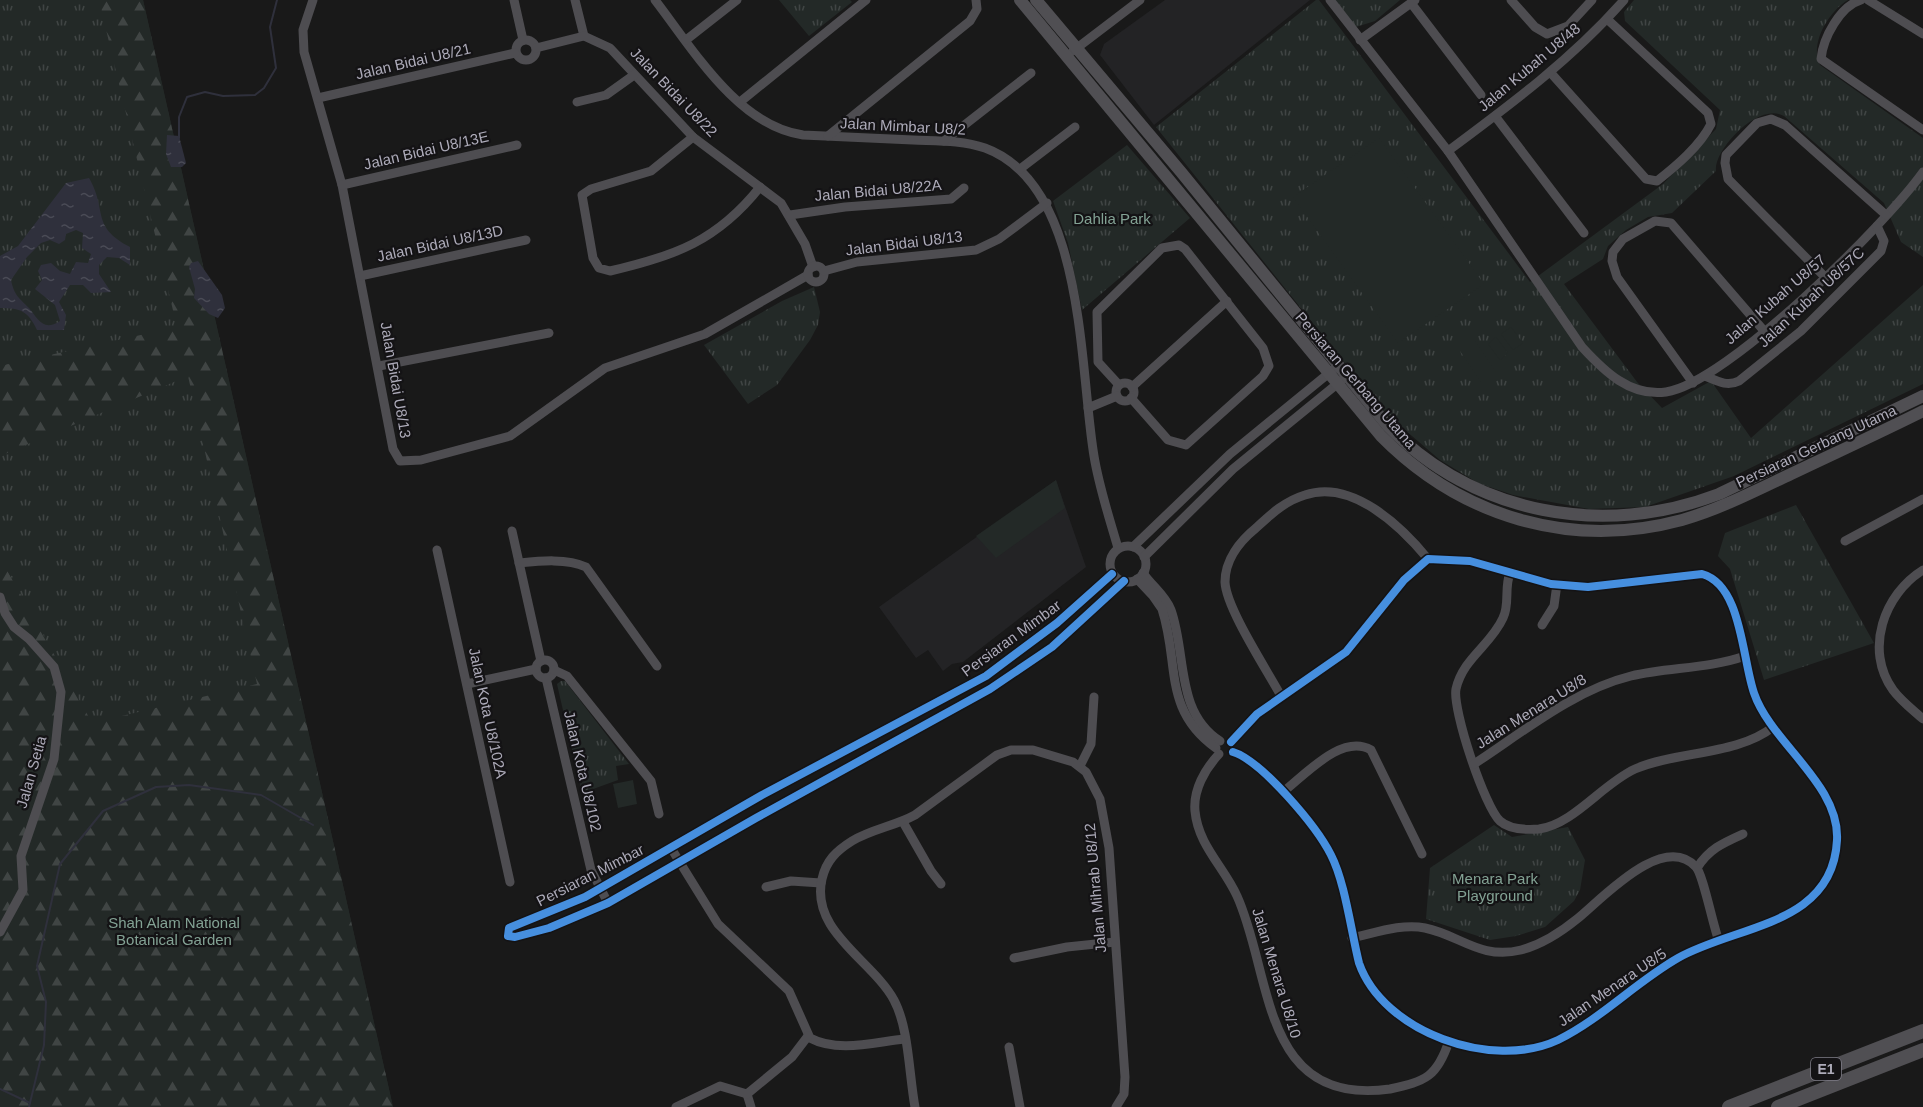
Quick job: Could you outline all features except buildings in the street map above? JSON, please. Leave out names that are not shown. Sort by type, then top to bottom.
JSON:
[{"type":"highway","name":"E1","points":[[1729,1107],[1923,1031]]},
{"type":"highway","name":"E1","points":[[1778,1107],[1923,1050]]},
{"type":"main road","name":"Persiaran Gerbang Utama","points":[[1020,0],[1071,52],[1342,380],[1397,435],[1419,453],[1460,480],[1491,496],[1524,506],[1604,517],[1667,509],[1711,496],[1923,396]]},
{"type":"main road","name":"Persiaran Gerbang Utama","points":[[1036,0],[1071,52]]},
{"type":"main road","name":"Persiaran Gerbang Utama","points":[[1342,380],[1396,451],[1440,486],[1475,504],[1512,518],[1578,530],[1645,527],[1697,515],[1741,498],[1923,411]]},
{"type":"street","name":"Jalan Bidai U8/13","points":[[313,0],[303,38],[342,185],[395,456],[405,462],[421,460],[510,436],[605,368],[705,334],[810,271]]},
{"type":"street","points":[[514,0],[523,40]]},
{"type":"street","points":[[536,48],[584,36],[575,0]]},
{"type":"street","name":"Jalan Mimbar U8/2","points":[[655,0],[711,72],[756,116],[777,128],[794,133],[828,136],[944,141],[984,148],[1020,170],[1047,203],[1059,235],[1068,270],[1099,486],[1118,548]]},
{"type":"street","points":[[686,40],[737,0]]},
{"type":"street","points":[[740,102],[866,0]]},
{"type":"street","points":[[828,136],[970,21],[977,9],[976,0]]},
{"type":"street","points":[[1071,52],[1140,0]]},
{"type":"street","name":"Jalan Kubah U8/57","points":[[1330,0],[1448,151],[1582,347],[1605,372],[1641,390],[1664,392],[1694,383],[1765,332],[1877,225],[1923,172]]},
{"type":"street","points":[[1511,0],[1535,27],[1547,34],[1568,26],[1592,0]]},
{"type":"street","name":"Jalan Kubah U8/48","points":[[1448,151],[1550,72],[1624,0]]},
{"type":"street","points":[[1862,0],[1851,4],[1835,25],[1824,41],[1821,58],[1923,130]]},
{"type":"street","points":[[1868,0],[1923,34]]},
{"type":"street","points":[[1360,40],[1413,2],[1481,95]]},
{"type":"street","points":[[1550,72],[1646,179],[1657,181],[1667,173],[1706,134],[1711,124],[1708,113],[1607,19]]},
{"type":"street","name":"Jalan Bidai U8/22","points":[[584,36],[610,48],[693,137],[775,197],[790,215],[810,271]]},
{"type":"street","points":[[523,40],[529,41],[536,48]]},
{"type":"street","points":[[523,40],[516,47],[516,53],[522,60],[528,60],[535,54],[536,48]]},
{"type":"street","name":"Jalan Bidai U8/21","points":[[318,98],[516,53]]},
{"type":"street","points":[[944,141],[1031,73]]},
{"type":"street","points":[[577,102],[606,95],[634,75]]},
{"type":"street","points":[[1495,116],[1584,233]]},
{"type":"street","points":[[1825,277],[1728,179],[1726,155],[1757,123],[1771,119],[1785,125],[1886,215]]},
{"type":"street","points":[[1020,170],[1075,127]]},
{"type":"street","points":[[693,137],[651,171],[591,189],[582,195],[593,258],[599,268],[610,271],[676,253],[729,221],[760,187]]},
{"type":"street","name":"Jalan Bidai U8/13E","points":[[342,185],[517,145]]},
{"type":"street","name":"Jalan Bidai U8/22A","points":[[790,215],[845,207],[942,200],[957,196],[964,188]]},
{"type":"street","name":"Jalan Bidai U8/13","points":[[824,271],[857,262],[976,250],[999,239],[1047,203]]},
{"type":"street","points":[[1694,383],[1617,277],[1612,261],[1613,252],[1623,239],[1655,221],[1671,223],[1765,332]]},
{"type":"street","name":"Jalan Kubah U8/57C","points":[[1705,376],[1720,383],[1733,384],[1801,331],[1881,251],[1884,241],[1877,225]]},
{"type":"street","name":"Jalan Bidai U8/13D","points":[[360,276],[526,240]]},
{"type":"street","points":[[1119,385],[1098,362],[1097,312],[1162,248],[1174,244],[1182,247],[1267,354],[1269,366],[1263,376],[1186,445],[1168,440],[1131,398]]},
{"type":"street","points":[[819,267],[824,271],[822,280],[817,283],[811,280],[810,271],[819,267]]},
{"type":"street","points":[[1132,387],[1227,301]]},
{"type":"street","points":[[379,366],[549,333]]},
{"type":"street","points":[[1140,576],[1124,581],[1112,574],[1109,562],[1118,548],[1133,546],[1230,454],[1333,370]]},
{"type":"street","points":[[1140,576],[1144,556],[1233,469],[1342,380]]},
{"type":"street","points":[[1119,385],[1125,383],[1132,387]]},
{"type":"street","points":[[1117,396],[1119,385]]},
{"type":"street","points":[[1131,398],[1132,387]]},
{"type":"street","points":[[1088,408],[1117,396]]},
{"type":"street","points":[[1117,396],[1122,400],[1131,398]]},
{"type":"street","points":[[1140,576],[1170,608],[1192,710],[1226,756],[1257,714],[1346,652],[1404,580],[1428,559],[1402,530],[1382,514],[1359,501],[1337,494],[1315,492],[1280,507],[1253,530],[1232,556],[1227,568],[1226,590],[1281,696]]},
{"type":"street","points":[[1845,541],[1923,499]]},
{"type":"street","points":[[512,531],[540,676],[546,678],[554,670]]},
{"type":"street","points":[[1133,546],[1144,556]]},
{"type":"street","name":"Jalan Kota U8/102A","points":[[437,550],[510,882]]},
{"type":"street","name":"Jalan Menara U8/5","points":[[1232,747],[1257,765],[1283,792],[1330,854],[1361,970],[1378,999],[1409,1023],[1449,1041],[1503,1050],[1527,1049],[1557,1040],[1687,953],[1782,918],[1807,903],[1829,875],[1836,853],[1837,829],[1826,797],[1773,727],[1754,693],[1733,608],[1725,589],[1711,577],[1692,574],[1612,586],[1557,585],[1470,561],[1428,559]]},
{"type":"street","points":[[519,563],[540,561],[580,564],[586,567],[657,666]]},
{"type":"street","points":[[1923,570],[1903,586],[1889,604],[1880,641],[1887,680],[1894,691],[1923,719]]},
{"type":"street","points":[[1510,573],[1505,590],[1504,616],[1468,661],[1456,688],[1458,719],[1490,805],[1501,822],[1518,829],[1537,829],[1557,824],[1616,779],[1635,769],[1755,739],[1773,727]]},
{"type":"street","name":"Persiaran Mimbar","points":[[1112,574],[1057,623],[986,676],[762,795],[600,888],[556,910],[509,928],[507,934],[512,938],[549,928],[608,903],[990,689],[1052,647],[1124,581]]},
{"type":"street","points":[[1542,625],[1554,606],[1557,585]]},
{"type":"street","name":"Jalan Setia","points":[[0,597],[5,613],[14,627],[29,639],[54,667],[61,692],[54,759],[21,856],[23,891],[0,932]]},
{"type":"street","name":"Jalan Menara U8/8","points":[[1474,764],[1565,705],[1607,684],[1632,676],[1712,666],[1745,656]]},
{"type":"street","points":[[466,684],[549,661],[554,670],[567,676],[651,781],[660,814]]},
{"type":"street","name":"Jalan Kota U8/102","points":[[546,678],[591,870],[608,903]]},
{"type":"street","points":[[915,1107],[900,1014],[892,997],[828,920],[820,901],[821,883],[827,862],[839,850],[875,829],[903,822],[1004,752],[1033,750],[1080,766],[1091,744],[1094,697]]},
{"type":"street","points":[[1218,748],[1227,739],[1232,747]]},
{"type":"street","points":[[1283,792],[1336,751],[1350,745],[1364,746],[1371,750],[1422,854]]},
{"type":"street","name":"Jalan Menara U8/10","points":[[1218,748],[1197,790],[1196,819],[1210,854],[1237,896],[1276,1031],[1291,1061],[1309,1078],[1333,1089],[1371,1093],[1407,1085],[1428,1077],[1439,1065],[1449,1041]]},
{"type":"street","name":"Jalan Mihrab U8/12","points":[[1080,766],[1097,789],[1103,811],[1125,1077],[1124,1094],[1116,1107]]},
{"type":"street","points":[[903,822],[927,866],[941,884]]},
{"type":"street","points":[[1697,868],[1706,854],[1717,845],[1743,834]]},
{"type":"street","points":[[671,848],[718,924],[784,984],[794,999],[808,1036],[818,1041],[851,1046],[904,1038]]},
{"type":"street","points":[[1352,938],[1416,926],[1434,930],[1484,951],[1520,950],[1539,943],[1575,921],[1638,868],[1654,861],[1675,857],[1687,860],[1697,868],[1719,940]]},
{"type":"street","points":[[766,887],[791,881],[821,883]]},
{"type":"street","points":[[1014,958],[1067,947],[1115,942]]},
{"type":"street","points":[[747,1094],[792,1057],[808,1036]]},
{"type":"street","points":[[1009,1047],[1020,1107]]},
{"type":"street","points":[[676,1107],[720,1086],[747,1094]]},
{"type":"street","points":[[747,1094],[751,1107]]},
{"type":"shaded area","points":[[1165,0],[1310,0],[1154,125],[1100,55],[1104,44]]},
{"type":"shaded area","points":[[1056,480],[1086,567],[963,662],[952,664],[943,671],[928,650],[916,658],[879,607]]},
{"type":"green space","name":"Shah Alam National Botanical Garden","points":[[0,0],[143,0],[393,1107],[0,1107]]},
{"type":"green space","name":"Shah Alam National Botanical Garden","points":[[99,0],[143,0],[393,1107],[0,1107],[0,557],[92,723],[257,684],[188,376],[0,456],[0,366],[177,327]]},
{"type":"green space","points":[[779,0],[850,0],[852,2],[809,36]]},
{"type":"green space","points":[[1316,0],[1319,0],[1530,282],[1663,184],[1716,129],[1720,110],[1625,21],[1624,12],[1634,0],[1848,0],[1834,12],[1823,29],[1819,38],[1817,57],[1820,65],[1923,138],[1923,257],[1901,242],[1884,203],[1784,116],[1774,113],[1762,115],[1739,130],[1722,151],[1716,171],[1672,213],[1648,217],[1626,230],[1608,246],[1603,259],[1564,284],[1637,382],[1662,408],[1711,381],[1751,438],[1923,285],[1923,384],[1734,476],[1645,507],[1589,509],[1513,495],[1478,483],[1440,460],[1384,412],[1156,127]]},
{"type":"green space","points":[[1334,0],[1400,0],[1375,21],[1356,27]]},
{"type":"green space","points":[[1379,138],[1484,284],[1398,343],[1293,197]]},
{"type":"green space","name":"Dahlia Park","points":[[1127,145],[1190,218],[1082,310],[1068,243],[1053,201]]},
{"type":"green space","points":[[814,287],[820,312],[818,325],[810,340],[777,385],[748,404],[704,345],[782,301]]},
{"type":"green space","points":[[1511,327],[1523,343],[1513,350],[1501,334]]},
{"type":"green space","points":[[1496,337],[1508,353],[1500,360],[1488,344]]},
{"type":"green space","points":[[1475,341],[1496,372],[1481,382],[1460,351]]},
{"type":"green space","points":[[1056,480],[1065,508],[996,558],[976,536]]},
{"type":"green space","points":[[1796,505],[1874,643],[1764,680],[1730,569],[1718,556],[1725,533]]},
{"type":"green space","points":[[565,681],[629,764],[616,766],[618,780],[582,793],[557,684]]},
{"type":"green space","points":[[633,780],[637,804],[618,808],[613,784]]},
{"type":"green space","name":"Menara Park Playground","points":[[1494,825],[1512,837],[1568,827],[1585,860],[1580,890],[1574,901],[1545,927],[1516,936],[1490,940],[1426,919],[1430,868]]},
{"type":"water","points":[[167,135],[179,136],[186,163],[182,167],[171,167],[166,154]]},
{"type":"water","points":[[89,178],[95,190],[104,225],[109,232],[130,247],[130,265],[119,258],[107,257],[99,265],[99,274],[111,292],[91,293],[83,285],[70,285],[59,302],[66,315],[64,330],[37,330],[23,312],[0,308],[0,256],[18,246],[66,183]],"holes":[[[76,230],[83,233],[82,248],[91,254],[88,263],[76,262],[70,274],[60,271],[51,263],[41,265],[38,271],[42,280],[35,289],[55,305],[60,321],[45,325],[17,296],[11,280],[27,257],[41,243],[50,240],[59,244],[65,240],[66,234]]]},
{"type":"water","points":[[198,261],[222,295],[225,308],[218,318],[209,314],[194,298],[195,289],[189,267],[191,263]]},
{"type":"waterway","points":[[179,138],[179,117],[187,97],[205,92],[223,96],[255,95],[264,88],[276,68],[270,27],[277,0]]},
{"type":"waterway","points":[[29,1107],[44,1045],[46,1002],[37,966],[60,864],[103,811],[156,787],[189,785],[261,795],[313,825]]},
{"type":"waterway","points":[[0,1089],[30,1103]]},
{"type":"cycle path","points":[[1231,742],[1257,714],[1346,652],[1404,580],[1428,559],[1470,561],[1551,584],[1588,587],[1702,574],[1715,581],[1725,592],[1738,625],[1754,693],[1775,729],[1817,782],[1828,800],[1835,820],[1837,840],[1831,868],[1819,890],[1800,906],[1778,919],[1701,947],[1678,958],[1589,1022],[1558,1040],[1531,1048],[1502,1051],[1472,1047],[1443,1039],[1415,1026],[1391,1008],[1372,987],[1359,963],[1340,879],[1324,843],[1288,796],[1259,768],[1233,752]]},
{"type":"cycle path","points":[[1112,574],[1057,623],[986,676],[762,795],[585,897],[509,928],[508,936],[515,937],[549,928],[608,903],[756,818],[990,689],[1052,647],[1124,581]]}]
